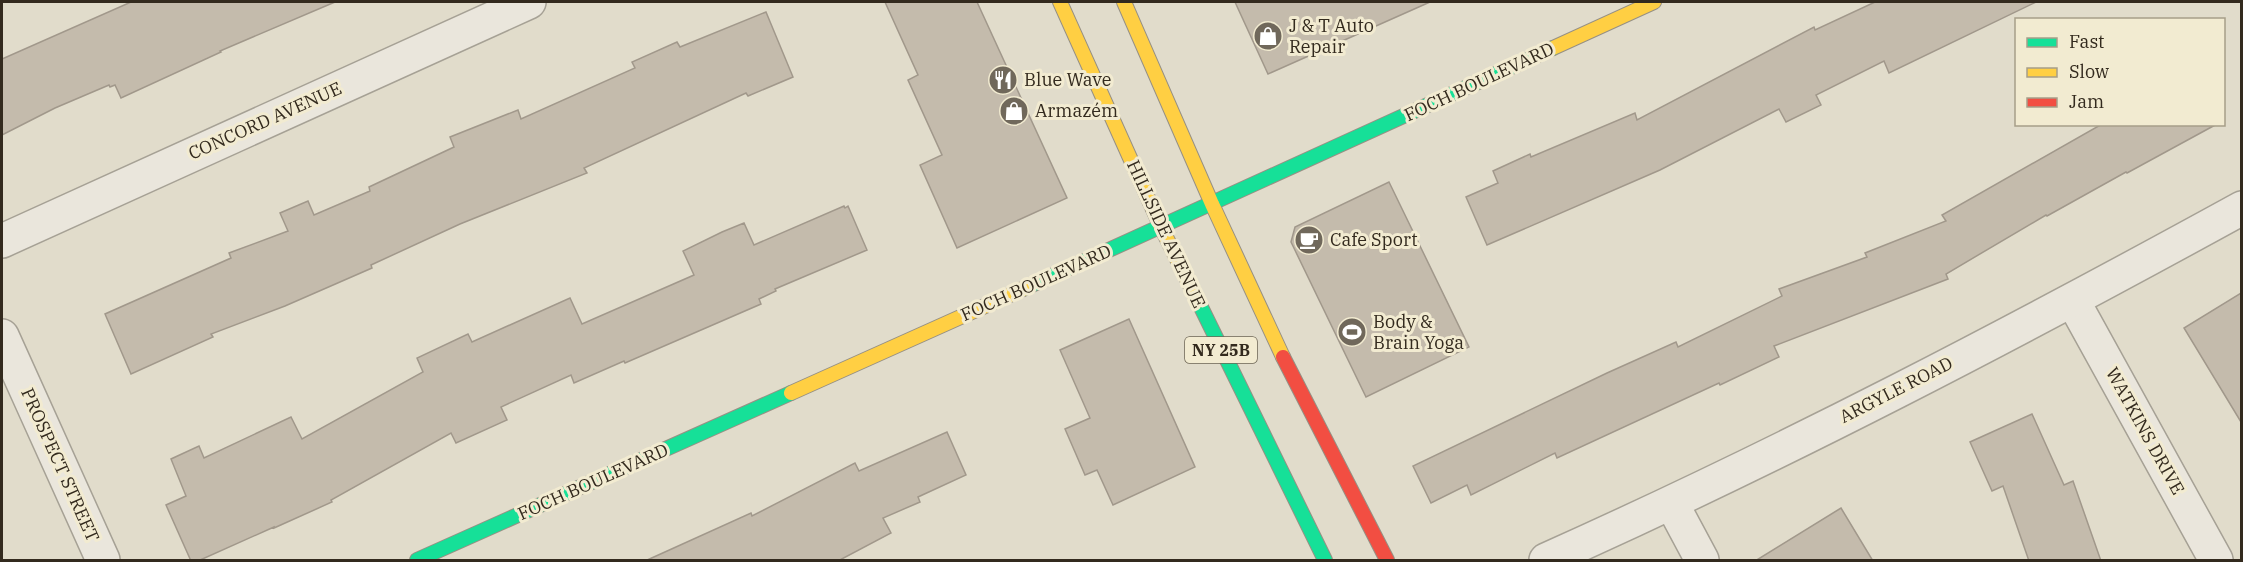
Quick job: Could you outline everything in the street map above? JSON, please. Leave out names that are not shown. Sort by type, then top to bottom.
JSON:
[{"type":"street","name":"CONCORD AVENUE","points":[[2,241],[529,2]]},
{"type":"street","name":"HILLSIDE AVENUE","points":[[1060,2],[1161,227],[1325,561]]},
{"type":"street","name":"NY 25B","points":[[1124,2],[1212,204],[1297,388],[1387,561]]},
{"type":"street","name":"FOCH BOULEVARD","points":[[417,561],[1212,204],[1654,2]]},
{"type":"street","name":"ARGYLE ROAD","points":[[1546,561],[1672,504],[2073,301],[2241,208]]},
{"type":"street","name":"WATKINS DRIVE","points":[[2073,301],[2216,561]]},
{"type":"street","name":"PROSPECT STREET","points":[[2,336],[103,561]]},
{"type":"street","points":[[1672,504],[1702,561]]},
{"type":"building","points":[[131,2],[335,2],[220,51],[121,98],[115,85],[110,87],[109,85],[55,108],[2,135],[2,59]]},
{"type":"building","points":[[885,2],[977,2],[1067,198],[957,248],[920,165],[942,155],[908,80],[918,75]]},
{"type":"building","points":[[1235,2],[1430,2],[1268,74]]},
{"type":"building","points":[[1875,2],[2036,2],[1889,73],[1884,61],[1816,95],[1821,105],[1786,122],[1779,109],[1660,170],[1487,245],[1466,197],[1498,183],[1493,171],[1635,113],[1637,120],[1814,27],[1815,30]]},
{"type":"building","points":[[766,12],[793,77],[748,96],[746,93],[584,168],[587,173],[460,224],[371,265],[372,268],[285,306],[211,334],[213,337],[131,374],[105,314],[231,258],[229,253],[288,231],[280,213],[308,201],[314,215],[370,191],[369,187],[454,147],[450,137],[518,110],[521,119],[635,68],[632,62],[677,42],[680,47]]},
{"type":"building","points":[[2098,126],[2213,126],[2046,215],[1946,274],[1948,279],[1774,346],[1779,357],[1557,458],[1555,453],[1471,495],[1467,485],[1431,503],[1413,466],[1676,342],[1678,347],[1782,296],[1779,289],[1867,257],[1865,253],[1946,221],[1942,215]]},
{"type":"building","points":[[1389,182],[1469,347],[1366,397],[1291,242],[1295,227]]},
{"type":"building","points":[[844,206],[845,208],[848,206],[867,250],[775,289],[776,291],[759,299],[761,304],[625,363],[624,361],[574,383],[571,375],[501,407],[507,420],[456,443],[451,433],[331,500],[332,502],[198,561],[191,561],[166,505],[186,496],[171,459],[199,446],[204,458],[291,417],[302,439],[423,372],[417,358],[468,334],[472,342],[570,298],[582,324],[694,275],[683,251],[722,232],[744,223],[754,245]]},
{"type":"building","points":[[2241,293],[2241,422],[2184,328]]},
{"type":"building","points":[[1129,319],[1195,467],[1113,505],[1097,470],[1085,475],[1065,429],[1090,418],[1060,350]]},
{"type":"building","points":[[2032,414],[2064,485],[2073,481],[2101,561],[2029,561],[2003,486],[1992,491],[1970,442]]},
{"type":"building","points":[[947,432],[966,475],[918,497],[920,502],[883,518],[891,533],[838,561],[645,561],[751,513],[752,516],[855,463],[859,471]]},
{"type":"building","points":[[1841,508],[1873,561],[1755,561]]},
{"type":"traffic: fast","points":[[1023,289],[1553,48]]},
{"type":"traffic: fast","points":[[1198,301],[1325,560]]},
{"type":"traffic: fast","points":[[417,560],[791,393]]},
{"type":"traffic: slow","points":[[1060,2],[1161,227],[1198,301]]},
{"type":"traffic: slow","points":[[1124,2],[1212,204],[1283,357]]},
{"type":"traffic: slow","points":[[1553,48],[1654,2]]},
{"type":"traffic: slow","points":[[791,393],[1023,289]]},
{"type":"traffic: jam","points":[[1283,357],[1387,560]]},
{"type":"place","name":"J & T Auto Repair","points":[[1268,36]]},
{"type":"place","name":"Blue Wave","points":[[1003,80]]},
{"type":"place","name":"Armazém","points":[[1014,111]]},
{"type":"place","name":"Cafe Sport","points":[[1309,240]]},
{"type":"place","name":"Body & Brain Yoga","points":[[1352,332]]}]
